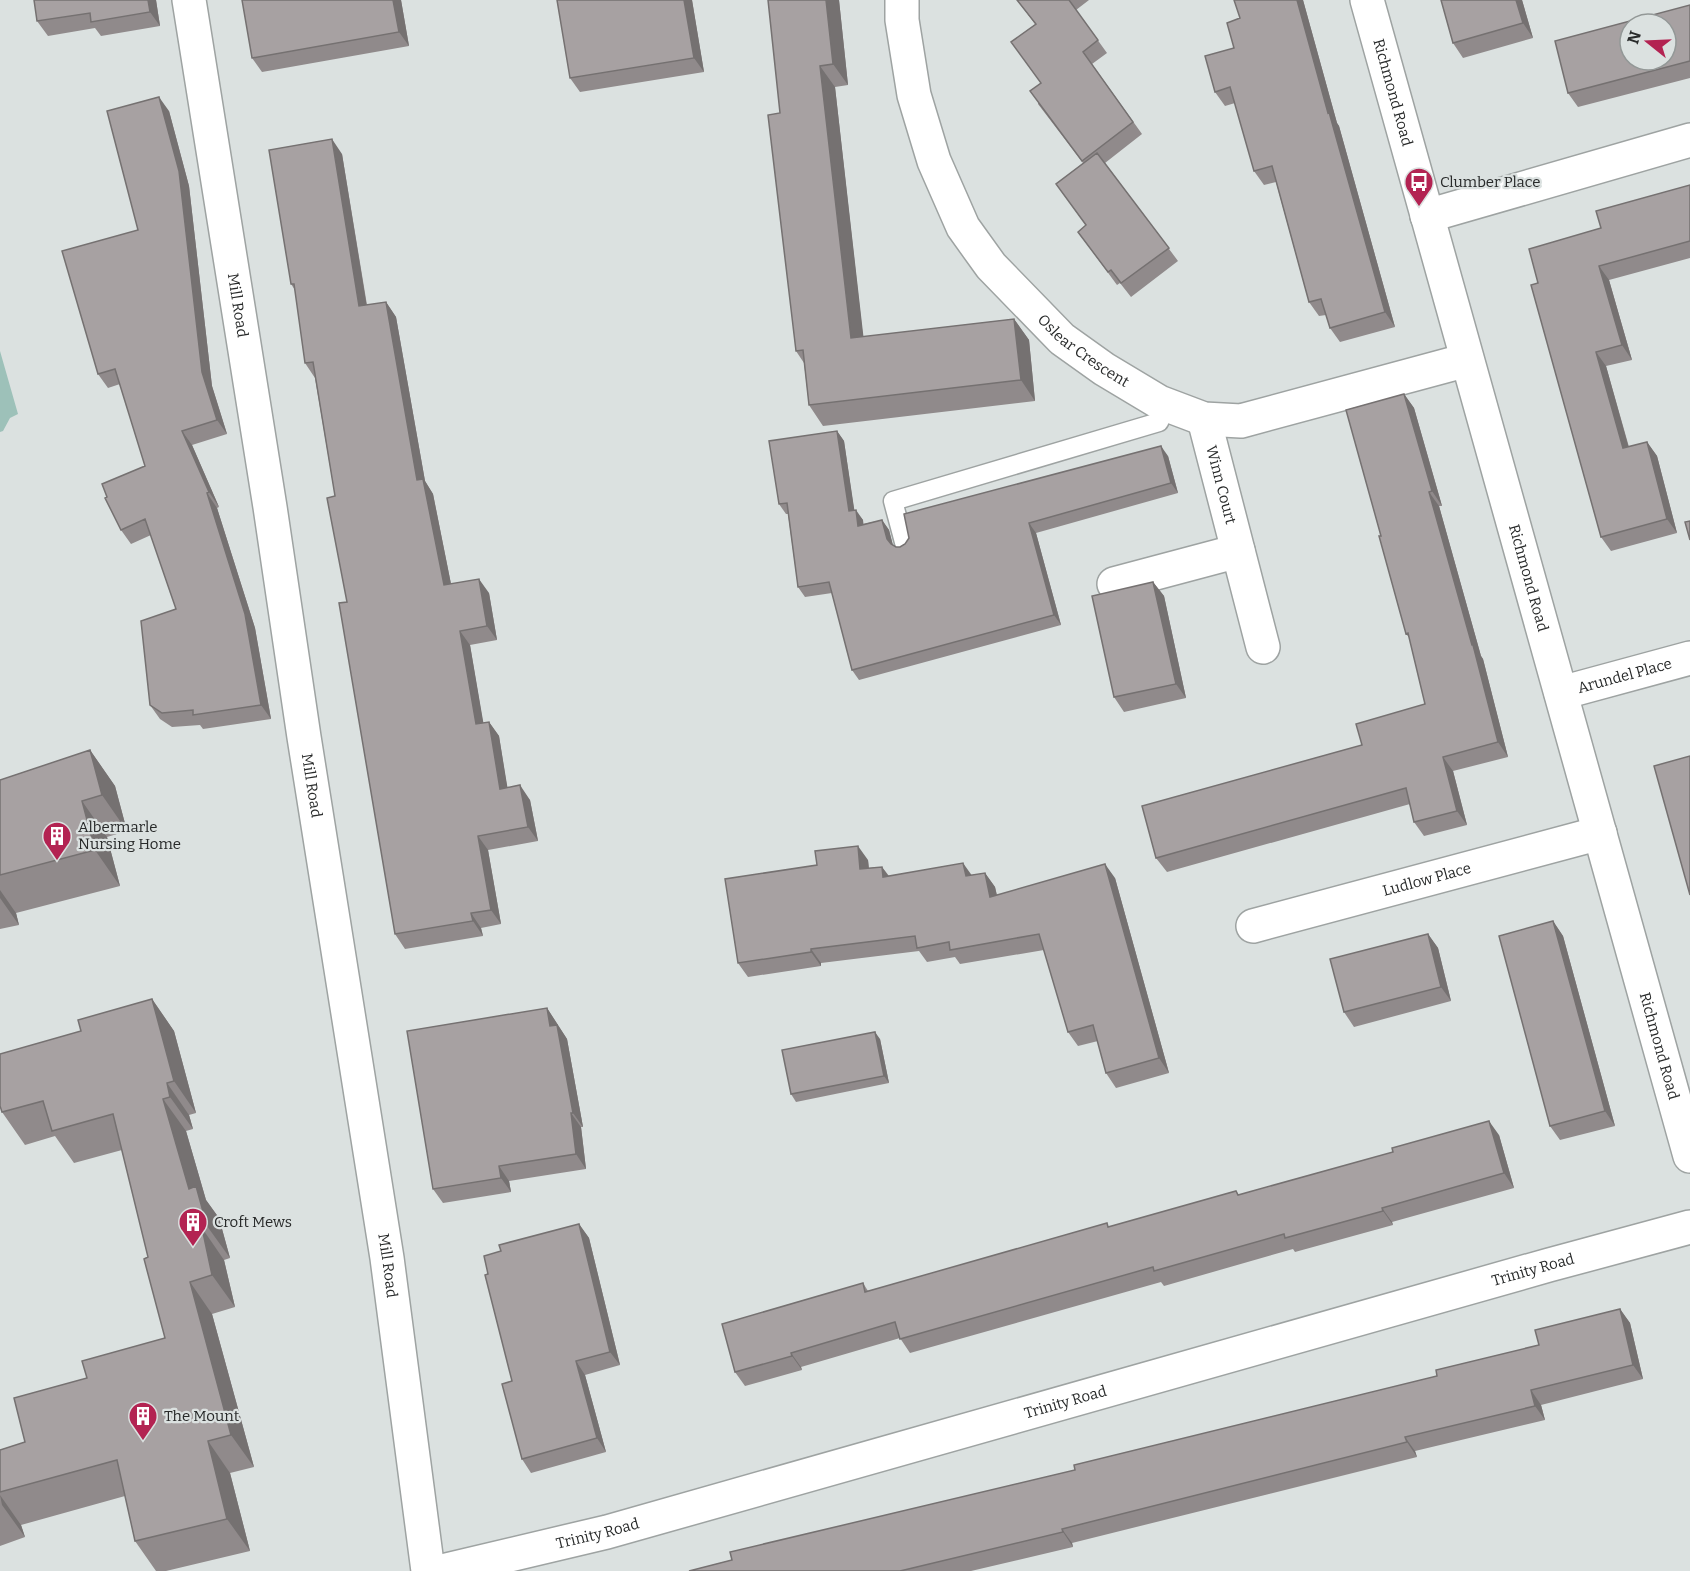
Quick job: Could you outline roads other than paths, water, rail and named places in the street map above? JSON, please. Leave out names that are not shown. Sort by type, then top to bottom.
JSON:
[{"type":"street","name":"Mill Road","points":[[189,0],[387,1258],[428,1571]]},
{"type":"street","name":"Oslear Crescent","points":[[902,0],[902,20],[914,95],[934,161],[963,227],[992,266],[1062,339],[1104,369],[1159,402],[1204,419],[1241,421],[1467,360]]},
{"type":"street","name":"Richmond Road","points":[[1367,0],[1690,1156]]},
{"type":"street","points":[[1427,216],[1690,140]]},
{"type":"street","name":"Winn Court","points":[[1204,419],[1263,647]]},
{"type":"street","points":[[1114,584],[1238,551]]},
{"type":"street","name":"Arundel Place","points":[[1561,693],[1690,658]]},
{"type":"street","name":"Ludlow Place","points":[[1253,926],[1600,832]]},
{"type":"street","name":"Trinity Road","points":[[442,1571],[607,1532],[1690,1227]]},
{"type":"lane","points":[[905,546],[893,501],[1159,422],[1167,405]]},
{"type":"place","name":"Clumber Place","points":[[1419,208]]},
{"type":"place","name":"Albermarle Nursing Home","points":[[57,862]]},
{"type":"place","name":"Croft Mews","points":[[193,1248]]},
{"type":"place","name":"The Mount","points":[[143,1442]]}]
